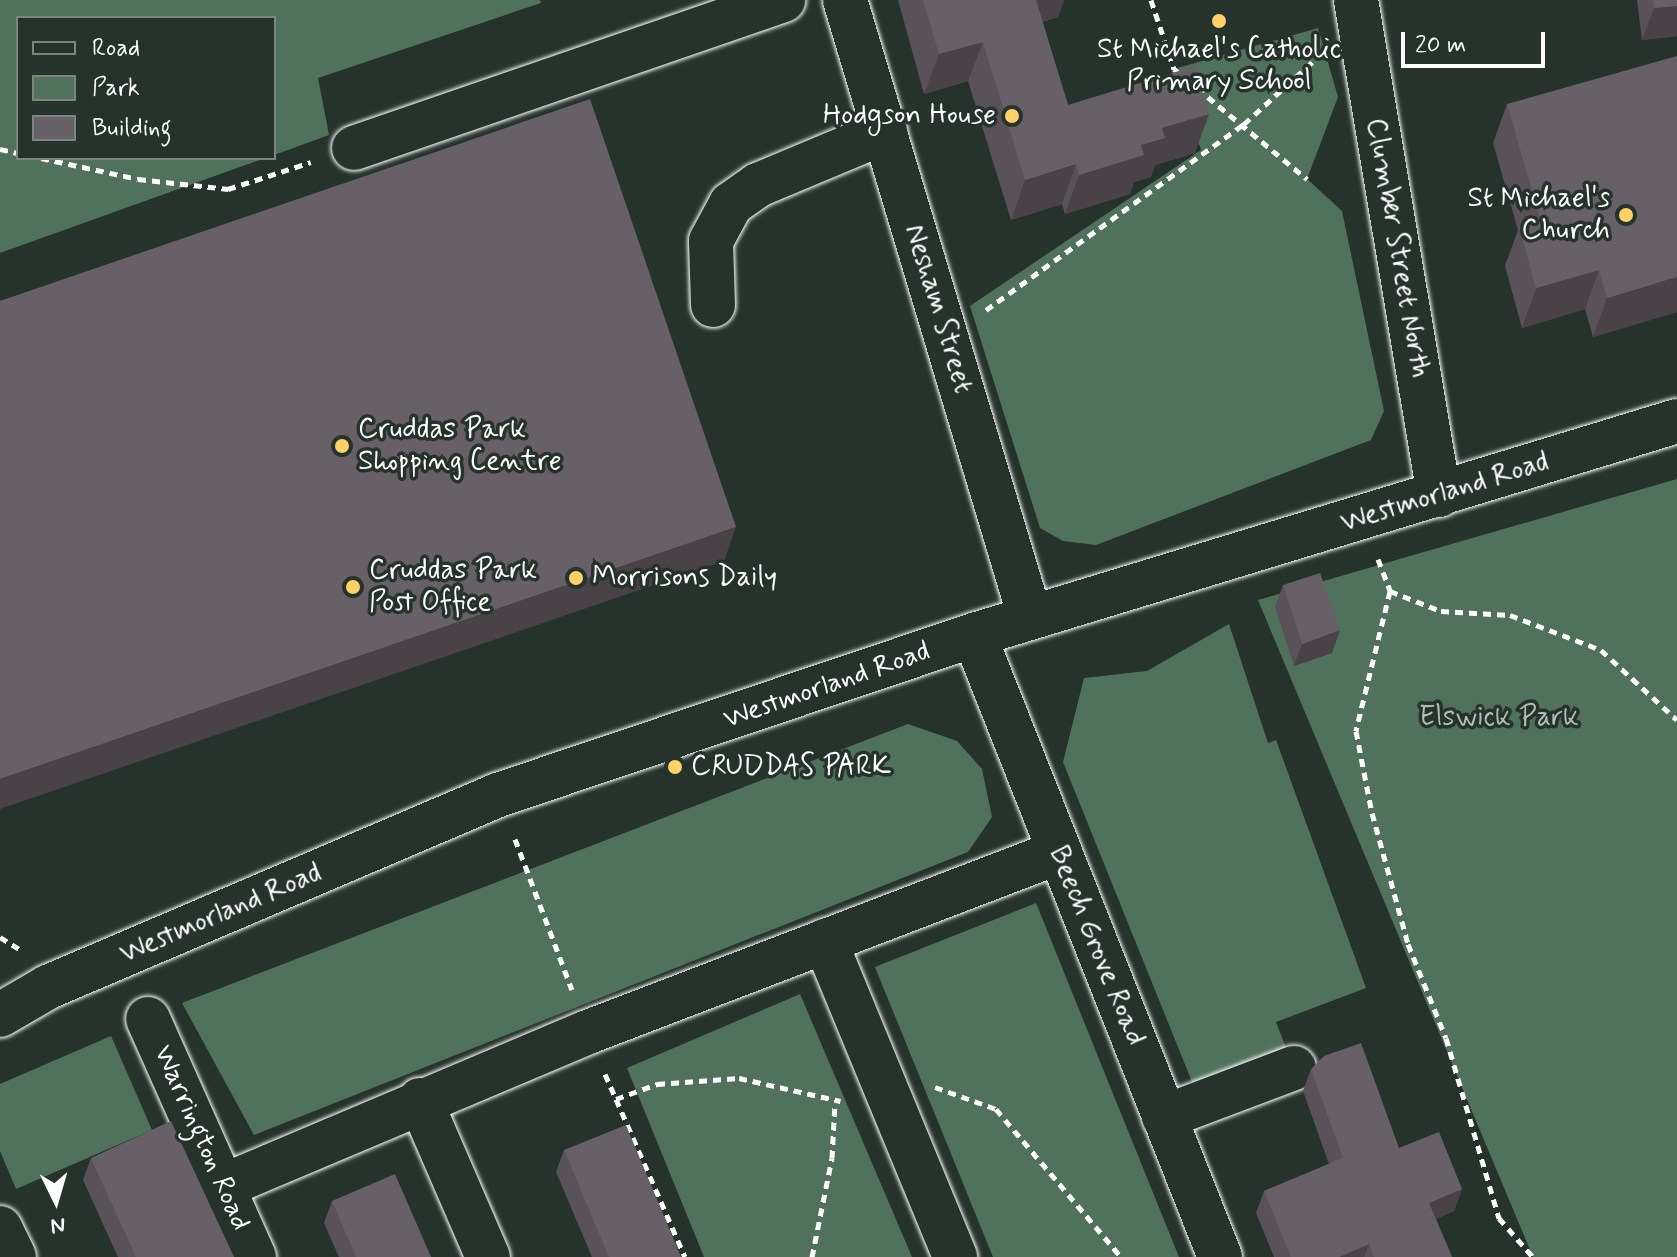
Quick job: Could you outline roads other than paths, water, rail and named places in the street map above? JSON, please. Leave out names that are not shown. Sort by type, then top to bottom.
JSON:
[{"type":"street","points":[[354,148],[783,0]]},
{"type":"street","name":"Nesham Street","points":[[845,0],[1030,617]]},
{"type":"street","name":"Clumber Street North","points":[[1358,10],[1439,495]]},
{"type":"street","points":[[713,305],[711,241],[731,204],[758,185],[885,132]]},
{"type":"street","name":"Westmorland Road","points":[[0,1015],[48,987],[498,795],[1030,617],[1677,421]]},
{"type":"street","name":"Beech Grove Road","points":[[974,635],[1220,1257]]},
{"type":"street","points":[[221,1187],[420,1100],[588,1032],[1059,852]]},
{"type":"street","points":[[825,941],[955,1257]]},
{"type":"street","name":"Warrington Road","points":[[148,1019],[254,1257]]},
{"type":"street","points":[[1164,1117],[1294,1068]]},
{"type":"street","points":[[420,1100],[488,1257]]},
{"type":"street","points":[[0,1228],[14,1257]]},
{"type":"place","name":"St Michael's Catholic Primary School","points":[[1219,21]]},
{"type":"place","name":"Hodgson House","points":[[1012,116]]},
{"type":"place","name":"St Michael's Church","points":[[1626,215]]},
{"type":"place","name":"Cruddas Park Shopping Centre","points":[[342,446]]},
{"type":"place","name":"Morrisons Daily","points":[[576,578]]},
{"type":"place","name":"Cruddas Park Post Office","points":[[353,587]]},
{"type":"place","name":"CRUDDAS PARK","points":[[675,767]]},
{"type":"park label","name":"Elswick Park","points":[[1499,718]]}]
